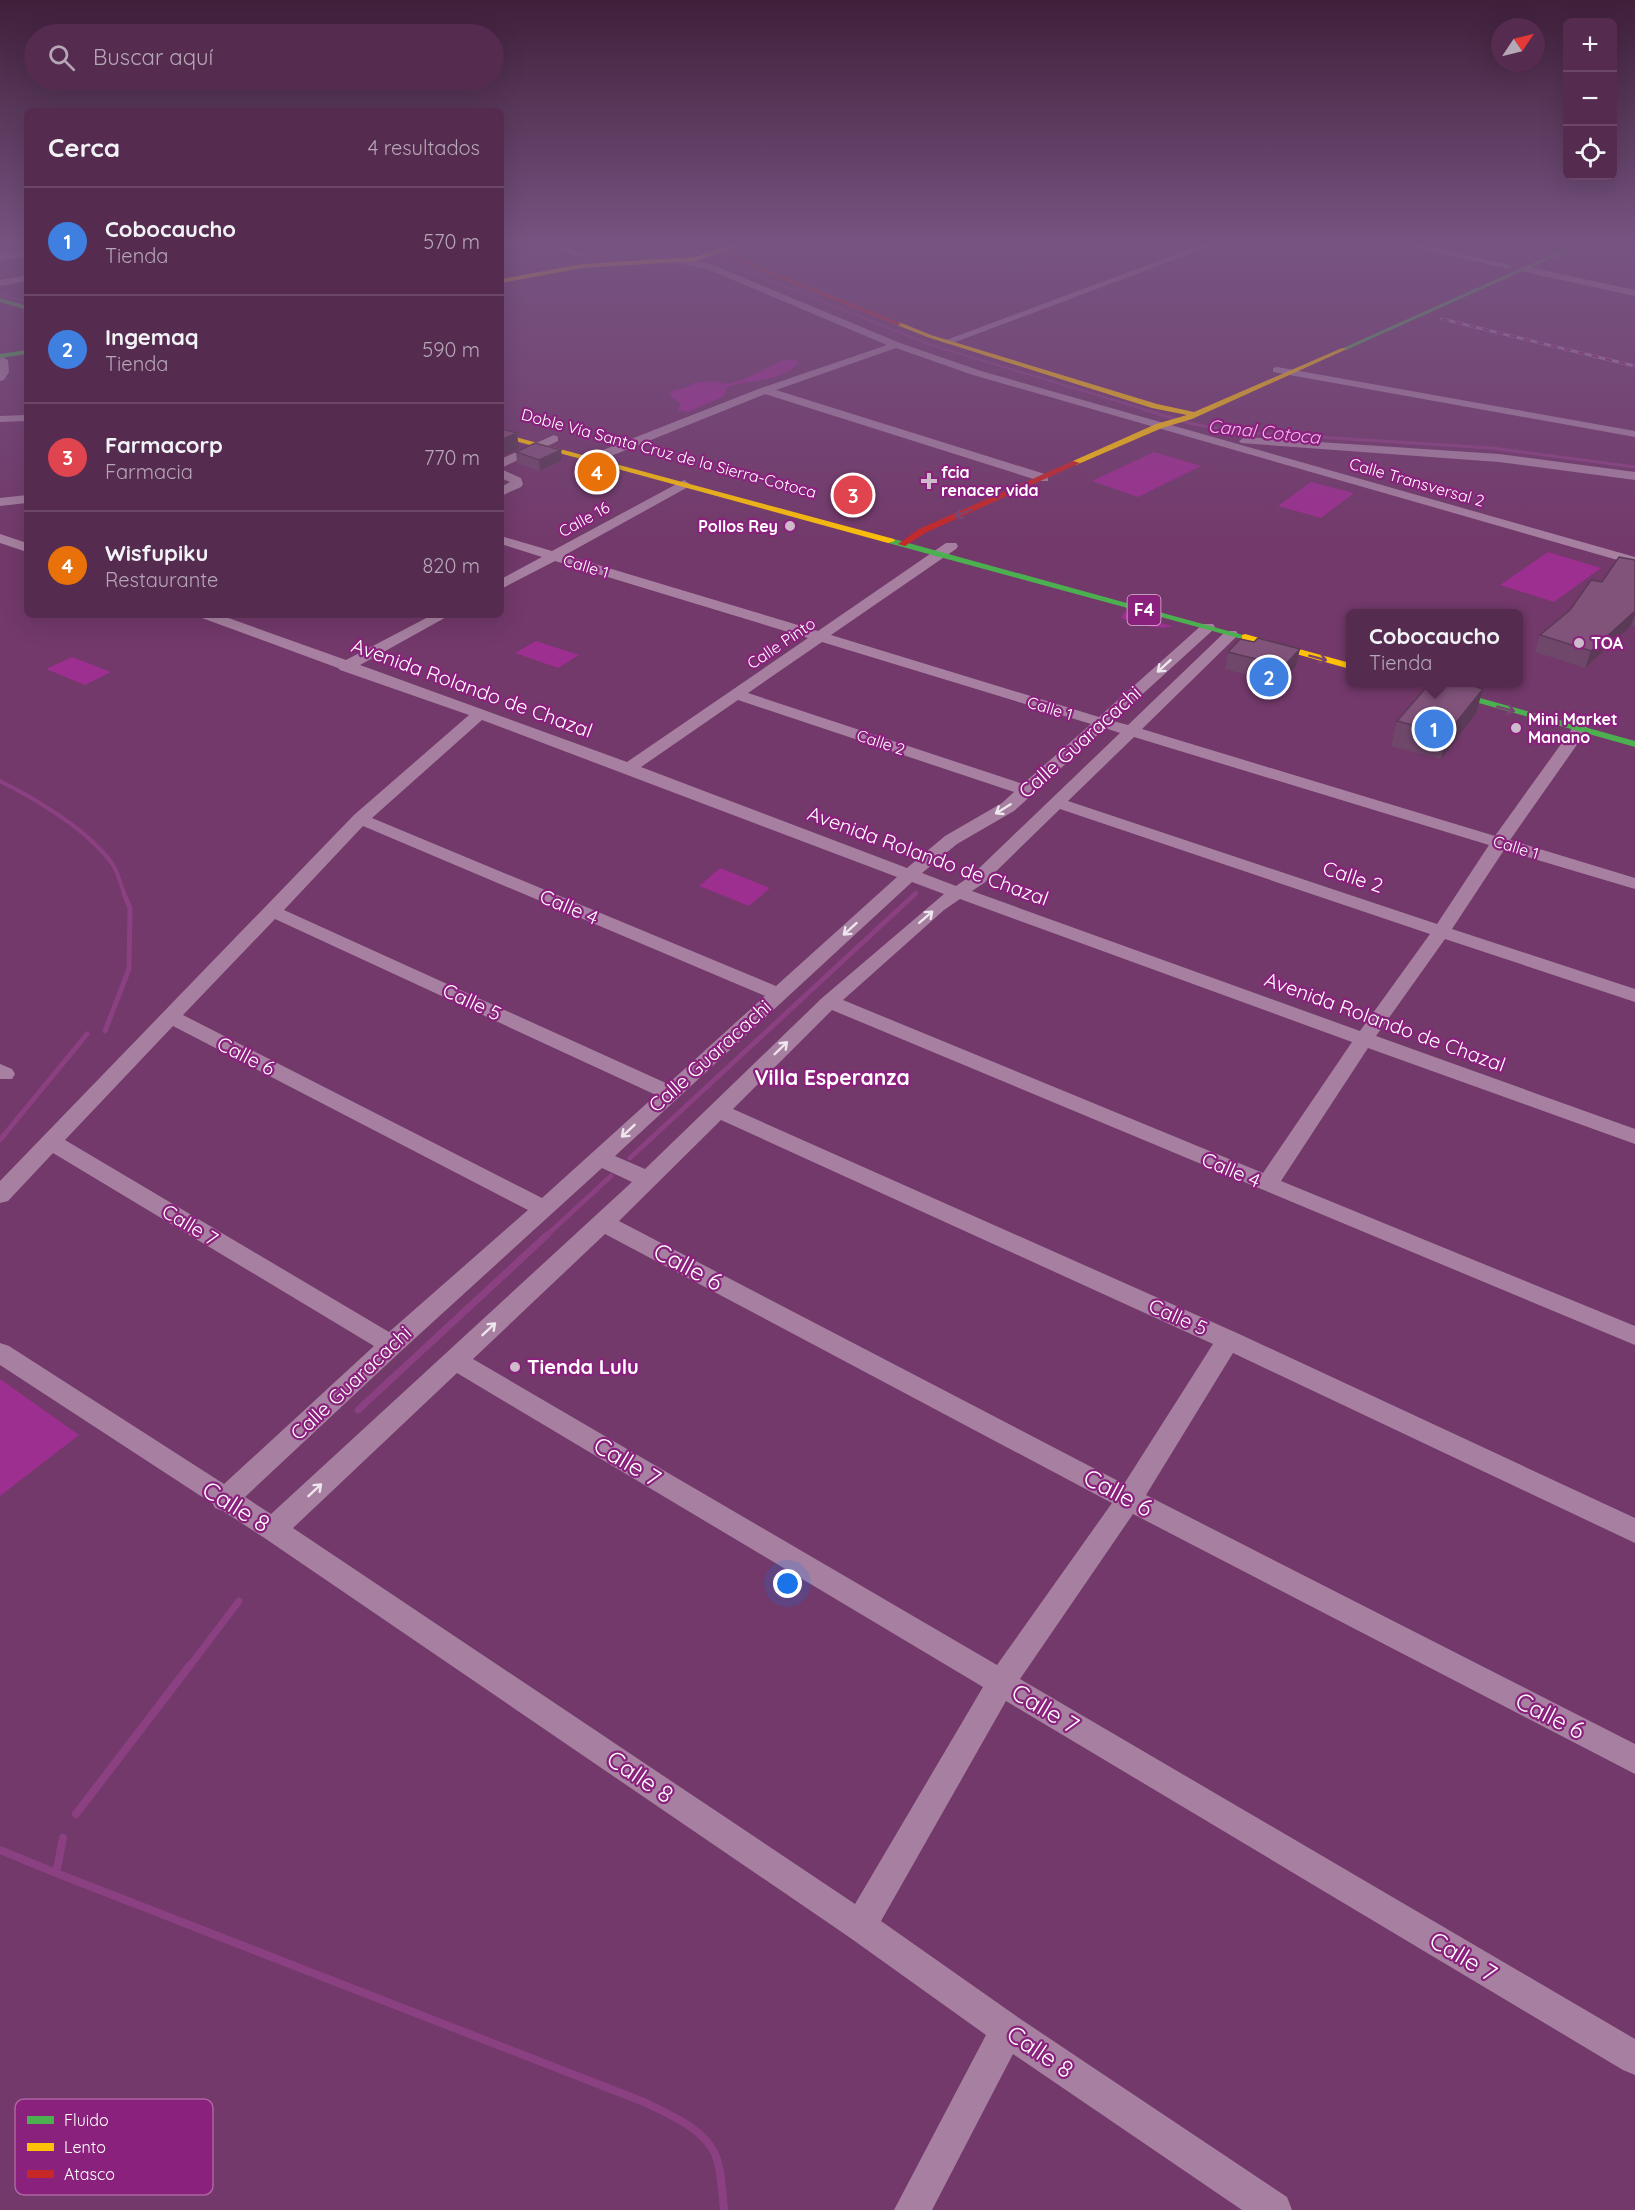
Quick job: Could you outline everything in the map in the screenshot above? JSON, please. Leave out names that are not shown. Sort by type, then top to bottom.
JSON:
[{"type":"main road","points":[[953,344],[1190,416]]},
{"type":"main road","points":[[1226,399],[1228,394],[1277,370],[1345,344]]},
{"type":"main road","points":[[1,354],[24,347]]},
{"type":"main road","points":[[937,548],[1169,426],[1226,399],[1291,374],[1336,348]]},
{"type":"main road","name":"Doble Vía Santa Cruz de la Sierra-Cotoca","points":[[504,425],[1346,665]]},
{"type":"main road","points":[[908,540],[1044,478],[1169,426]]},
{"type":"main road","name":"Doble Vía Santa Cruz de la Sierra-Cotoca","points":[[504,436],[747,501],[908,540]]},
{"type":"main road","name":"Doble Vía Santa Cruz de la Sierra-Cotoca","points":[[937,548],[1346,653]]},
{"type":"main road","points":[[1427,687],[1635,744]]},
{"type":"main road","points":[[1474,687],[1635,731]]},
{"type":"street","points":[[607,453],[765,390],[896,345]]},
{"type":"street","name":"Calle Transversal 2","points":[[896,345],[977,373],[1635,561]]},
{"type":"street","points":[[0,378],[4,372],[1,354]]},
{"type":"street","points":[[1277,370],[1635,434]]},
{"type":"street","points":[[765,390],[1044,478]]},
{"type":"street","points":[[0,419],[24,418]]},
{"type":"street","points":[[1200,437],[1520,460],[1635,476]]},
{"type":"street","points":[[504,463],[554,439]]},
{"type":"street","points":[[504,474],[517,481],[517,484],[504,490]]},
{"type":"street","name":"Calle 16","points":[[504,583],[684,484]]},
{"type":"street","points":[[0,501],[24,500]]},
{"type":"street","points":[[0,538],[24,547]]},
{"type":"street","name":"Calle 1","points":[[504,541],[1635,884]]},
{"type":"street","name":"Calle Pinto","points":[[629,768],[821,638],[937,548]]},
{"type":"street","name":"Avenida Rolando de Chazal","points":[[215,618],[629,768],[909,875],[1635,1137]]},
{"type":"street","points":[[345,667],[437,618]]},
{"type":"street","name":"Calle Guaracachi","points":[[224,1500],[391,1345],[544,1209],[909,875],[951,840],[1008,807],[1208,627]]},
{"type":"street","name":"Calle Guaracachi","points":[[273,1529],[603,1223],[829,1002],[938,906],[978,879],[1231,634]]},
{"type":"street","name":"Calle 2","points":[[736,694],[1027,791]]},
{"type":"street","points":[[0,1196],[274,912],[360,819],[480,714]]},
{"type":"street","points":[[1267,1185],[1365,1038],[1580,729]]},
{"type":"street","name":"Calle 2","points":[[1057,803],[1635,996]]},
{"type":"street","name":"Calle 4","points":[[360,819],[778,994]]},
{"type":"street","name":"Calle 5","points":[[274,912],[670,1093]]},
{"type":"street","name":"Calle 4","points":[[829,1002],[1635,1336]]},
{"type":"street","name":"Calle 6","points":[[171,1017],[544,1209]]},
{"type":"street","name":"Calle 5","points":[[717,1110],[1228,1340],[1635,1531]]},
{"type":"street","name":"Calle 7","points":[[51,1142],[391,1345]]},
{"type":"street","points":[[600,1158],[646,1179]]},
{"type":"street","name":"Calle 6","points":[[603,1223],[1129,1499],[1635,1760]]},
{"type":"street","points":[[860,1926],[1001,1683],[1129,1499],[1228,1340]]},
{"type":"street","name":"Calle 8","points":[[0,1353],[224,1500],[273,1529],[860,1926],[1007,2030],[1274,2210]]},
{"type":"street","name":"Calle 7","points":[[455,1360],[1635,2058]]},
{"type":"street","points":[[912,2210],[1007,2030]]},
{"type":"shaded area","points":[[783,360],[799,362],[784,374],[727,387],[724,396],[688,412],[678,410],[681,404],[670,396],[671,391],[688,387],[693,383],[712,381],[727,384],[742,380]]},
{"type":"shaded area","points":[[1154,452],[1201,466],[1138,497],[1092,481]]},
{"type":"shaded area","points":[[1311,482],[1354,493],[1321,518],[1278,506]]},
{"type":"shaded area","points":[[1548,552],[1601,568],[1554,602],[1500,585]]},
{"type":"shaded area","points":[[1124,612],[1172,626],[1159,628],[1140,624],[1121,618]]},
{"type":"shaded area","points":[[536,641],[579,655],[558,668],[515,653]]},
{"type":"shaded area","points":[[72,657],[111,672],[85,685],[46,669]]},
{"type":"shaded area","points":[[720,868],[770,888],[749,906],[699,886]]},
{"type":"shaded area","points":[[0,1379],[79,1435],[0,1496]]},
{"type":"building","points":[[504,430],[517,433],[504,439]]},
{"type":"building","points":[[535,443],[561,450],[539,460],[516,452]]},
{"type":"building","points":[[1619,557],[1635,560],[1635,611],[1591,651],[1540,635],[1570,610],[1591,580],[1602,582]]},
{"type":"building","points":[[1258,638],[1300,649],[1284,666],[1228,652],[1240,639],[1254,642]]},
{"type":"building","points":[[1427,687],[1483,689],[1447,734],[1397,721]]},
{"type":"waterway","name":"Canal Cotoca","points":[[929,344],[1150,411]]},
{"type":"waterway","name":"Canal Cotoca","points":[[1145,410],[1193,424],[1238,432],[1491,448],[1635,467]]},
{"type":"waterway","points":[[0,781],[46,807],[91,840],[113,865],[125,895]]},
{"type":"waterway","points":[[105,1031],[129,969],[130,908],[124,894]]},
{"type":"waterway","points":[[630,1158],[915,894]]},
{"type":"waterway","points":[[0,1140],[87,1034]]},
{"type":"waterway","points":[[546,1236],[611,1176]]},
{"type":"waterway","points":[[358,1410],[547,1235]]},
{"type":"waterway","points":[[189,1667],[239,1601]]},
{"type":"waterway","points":[[76,1814],[190,1665]]},
{"type":"waterway","points":[[56,1873],[63,1838]]},
{"type":"waterway","points":[[0,1850],[56,1873]]},
{"type":"waterway","points":[[56,1873],[644,2102],[674,2117],[703,2137],[715,2154],[724,2210]]},
{"type":"railway","points":[[1545,344],[1635,366]]},
{"type":"traffic: fast","points":[[1344,349],[1355,344]]},
{"type":"traffic: fast","points":[[0,356],[24,352]]},
{"type":"traffic: fast","points":[[891,541],[1245,637]]},
{"type":"traffic: fast","points":[[1427,687],[1635,744]]},
{"type":"traffic: slow","points":[[955,344],[1155,406],[1192,414]]},
{"type":"traffic: slow","points":[[1076,463],[1159,426],[1189,417],[1344,349]]},
{"type":"traffic: slow","points":[[504,436],[891,541]]},
{"type":"traffic: slow","points":[[1245,637],[1346,665]]},
{"type":"traffic: jam","points":[[902,544],[922,531],[1076,463]]},
{"type":"place","name":"Wisfupiku","points":[[597,472]]},
{"type":"place","name":"fcia renacer vida","points":[[929,481]]},
{"type":"place","name":"Farmacorp","points":[[853,495]]},
{"type":"place","name":"Pollos Rey","points":[[790,526]]},
{"type":"place","name":"TOA","points":[[1579,643]]},
{"type":"place","name":"Ingemaq","points":[[1269,677]]},
{"type":"place","name":"Mini Market Manano","points":[[1516,728]]},
{"type":"place","name":"Cobocaucho","points":[[1434,729]]},
{"type":"place","name":"Tienda Lulu","points":[[515,1367]]},
{"type":"district","name":"Villa Esperanza","points":[[832,1078]]}]
